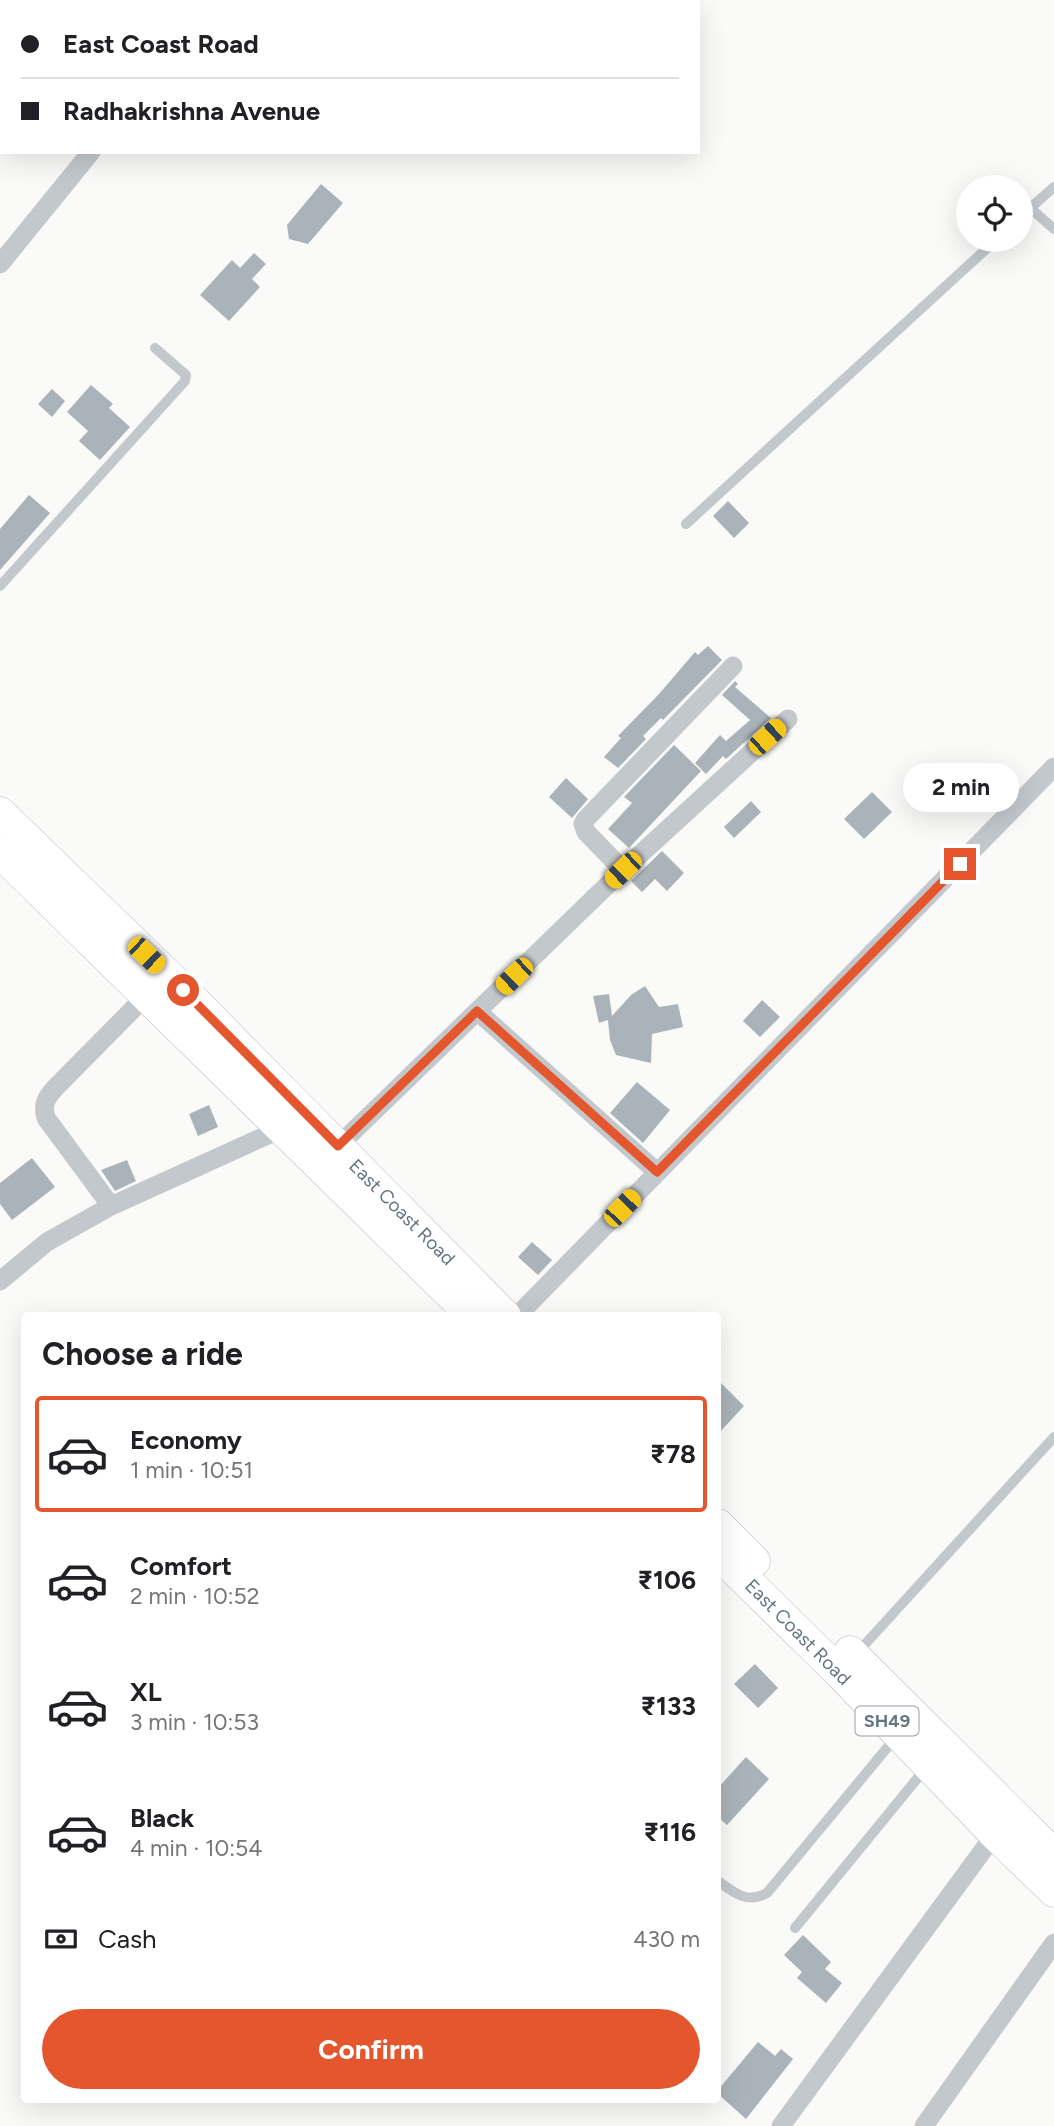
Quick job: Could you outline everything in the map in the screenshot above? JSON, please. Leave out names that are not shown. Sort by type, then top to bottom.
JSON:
[{"type":"main road","name":"East Coast Road","points":[[0,813],[183,990],[501,1312]]},
{"type":"main road","name":"East Coast Road","points":[[0,852],[469,1312]]},
{"type":"main road","name":"East Coast Road","points":[[721,1528],[1054,1855]]},
{"type":"main road","name":"East Coast Road","points":[[721,1556],[930,1763],[995,1834],[1054,1891]]},
{"type":"street","points":[[0,264],[89,154]]},
{"type":"street","points":[[623,870],[586,832],[584,820],[733,666]]},
{"type":"street","points":[[338,1146],[623,870],[788,719]]},
{"type":"street","points":[[521,1312],[1054,767]]},
{"type":"street","points":[[111,1206],[46,1118],[43,1108],[46,1099],[56,1087],[148,995]]},
{"type":"street","points":[[477,1011],[657,1172]]},
{"type":"street","points":[[0,1281],[47,1242],[111,1206],[283,1128]]},
{"type":"street","points":[[781,2126],[995,1834]]},
{"type":"street","points":[[924,2126],[1054,1943]]},
{"type":"lane","points":[[1033,205],[1054,187]]},
{"type":"lane","points":[[1033,211],[1054,229]]},
{"type":"lane","points":[[686,524],[983,252]]},
{"type":"lane","points":[[0,586],[185,382],[186,375],[155,348]]},
{"type":"lane","points":[[854,1656],[1054,1437]]},
{"type":"lane","points":[[721,1883],[746,1899],[767,1893],[900,1733]]},
{"type":"lane","points":[[794,1928],[930,1763]]},
{"type":"building","points":[[321,184],[343,203],[308,244],[289,239],[287,225]]},
{"type":"building","points":[[254,253],[266,264],[252,279],[260,287],[229,321],[200,295],[232,260],[240,268]]},
{"type":"building","points":[[91,385],[113,404],[109,408],[130,427],[100,460],[79,441],[88,431],[67,412]]},
{"type":"building","points":[[52,389],[65,401],[52,417],[38,404]]},
{"type":"building","points":[[29,495],[50,513],[0,570],[0,529]]},
{"type":"building","points":[[728,501],[749,523],[734,538],[713,516]]},
{"type":"building","points":[[708,646],[722,660],[663,720],[661,718],[643,736],[646,739],[618,768],[604,757],[621,738],[618,736],[695,652],[698,655]]},
{"type":"building","points":[[735,681],[738,684],[735,687],[771,718],[726,759],[723,756],[706,774],[695,763],[720,735],[726,741],[750,720],[722,695]]},
{"type":"building","points":[[674,745],[701,771],[629,848],[608,829],[632,803],[624,797]]},
{"type":"building","points":[[566,778],[588,799],[572,818],[549,797]]},
{"type":"building","points":[[872,792],[892,812],[864,839],[844,819]]},
{"type":"building","points":[[751,801],[761,812],[734,838],[724,827]]},
{"type":"building","points":[[662,851],[684,873],[667,891],[655,879],[642,892],[631,881]]},
{"type":"building","points":[[645,986],[659,1007],[678,1004],[683,1027],[652,1034],[651,1063],[616,1055],[610,1040],[608,1020],[599,1023],[593,996],[609,994],[612,1016],[631,995]]},
{"type":"building","points":[[762,1000],[780,1017],[760,1037],[743,1021]]},
{"type":"building","points":[[637,1082],[670,1110],[643,1143],[610,1113]]},
{"type":"building","points":[[209,1105],[218,1127],[198,1136],[189,1114]]},
{"type":"building","points":[[32,1158],[55,1187],[12,1220],[0,1204],[0,1183]]},
{"type":"building","points":[[127,1160],[136,1181],[115,1191],[101,1170]]},
{"type":"building","points":[[532,1242],[552,1260],[538,1275],[518,1257]]},
{"type":"building","points":[[721,1383],[744,1406],[721,1431]]},
{"type":"building","points":[[755,1664],[778,1688],[758,1708],[734,1684]]},
{"type":"building","points":[[746,1757],[769,1779],[727,1825],[721,1820],[721,1785]]},
{"type":"building","points":[[803,1935],[831,1962],[825,1969],[842,1983],[826,2003],[797,1978],[802,1972],[784,1955]]},
{"type":"building","points":[[758,2042],[775,2056],[781,2049],[793,2059],[746,2119],[721,2097],[721,2086]]},
{"type":"route","points":[[183,990],[338,1146],[477,1011],[657,1172],[960,864]]}]
